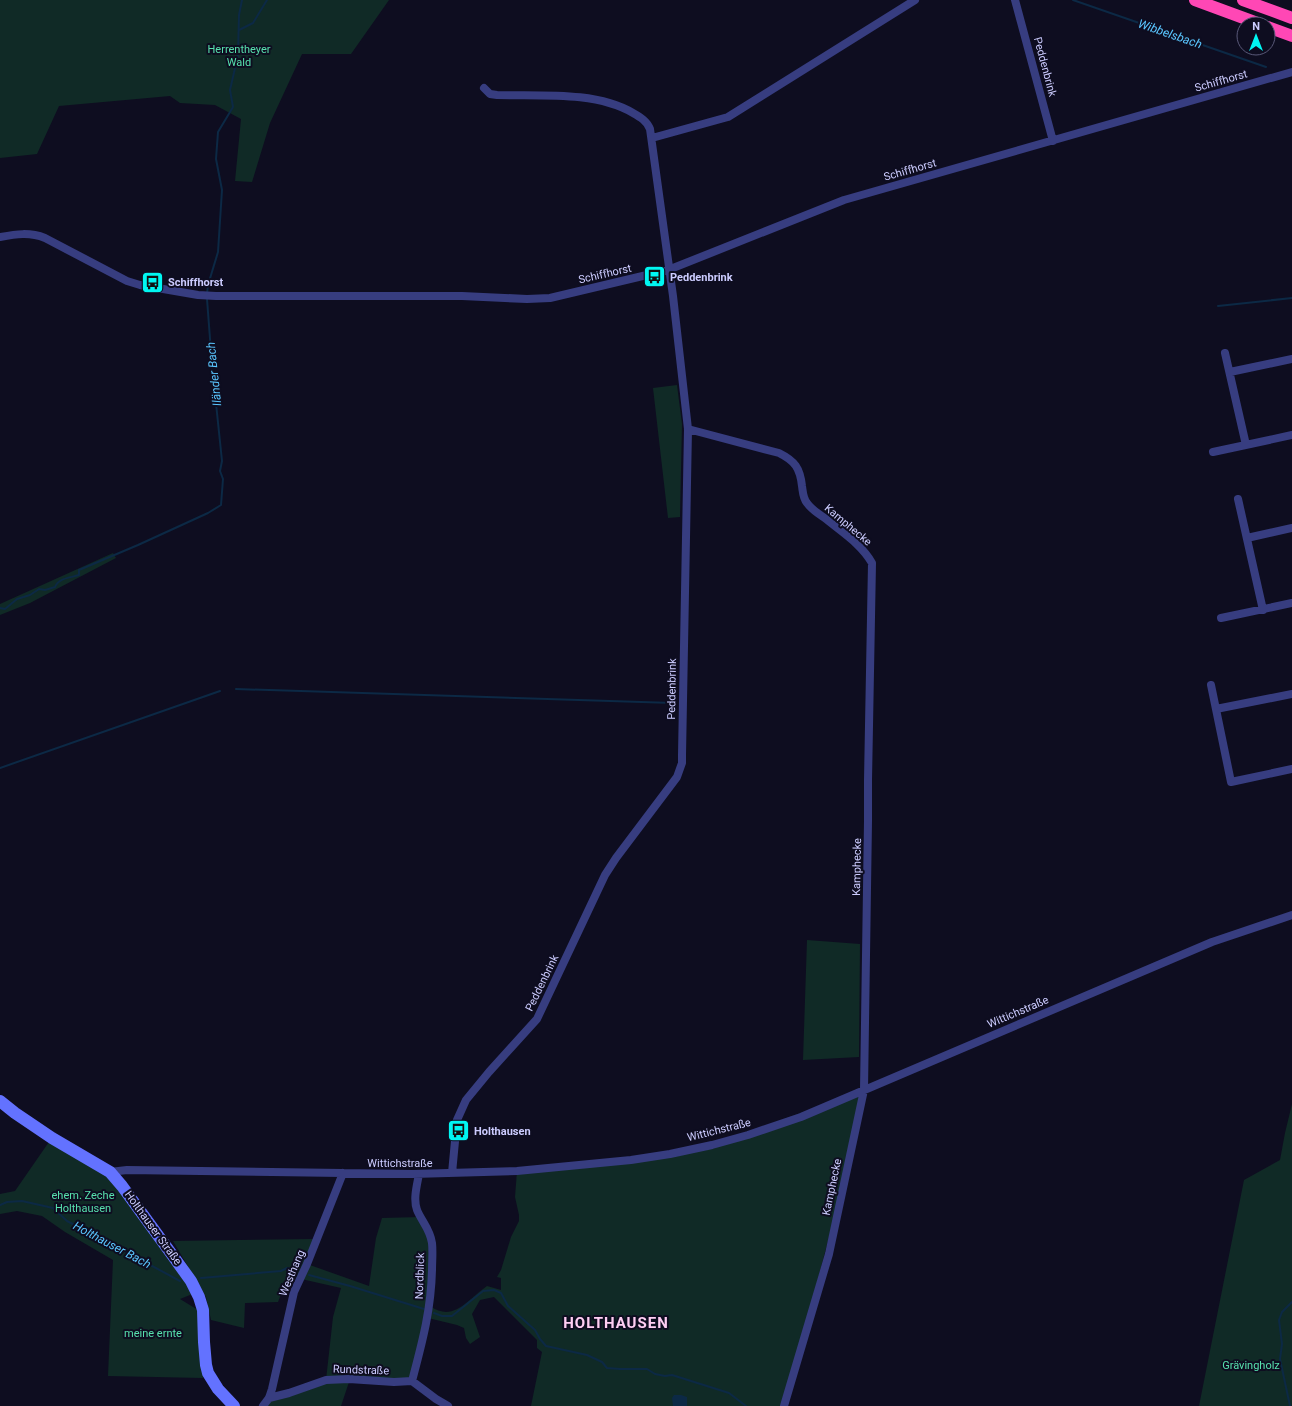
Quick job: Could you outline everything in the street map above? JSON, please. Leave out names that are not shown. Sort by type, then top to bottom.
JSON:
[{"type":"highway","points":[[1195,0],[1238,16]]},
{"type":"highway","points":[[1243,0],[1292,18]]},
{"type":"highway","points":[[1276,30],[1292,36]]},
{"type":"street","points":[[652,138],[728,117],[915,0]]},
{"type":"street","name":"Peddenbrink","points":[[1015,0],[1054,141]]},
{"type":"street","name":"Schiffhorst","points":[[0,238],[25,233],[36,234],[127,281],[140,285],[202,295],[462,296],[527,299],[550,298],[668,270],[844,200],[1292,72]]},
{"type":"street","name":"Peddenbrink","points":[[452,1173],[457,1120],[466,1100],[537,1019],[605,875],[616,858],[677,777],[680,771],[682,755],[688,429],[673,296],[668,270],[652,138],[647,123],[616,105],[599,100],[578,97],[490,94],[484,88]]},
{"type":"street","points":[[1225,353],[1246,445]]},
{"type":"street","points":[[1230,372],[1292,359]]},
{"type":"street","name":"Kamphecke","points":[[688,429],[772,451],[788,457],[796,465],[800,473],[803,494],[808,505],[858,544],[872,563],[864,1090],[829,1254],[784,1406]]},
{"type":"street","points":[[1213,452],[1292,435]]},
{"type":"street","points":[[1238,499],[1263,610]]},
{"type":"street","points":[[1247,538],[1292,528]]},
{"type":"street","points":[[1221,618],[1292,603]]},
{"type":"street","points":[[1210,684],[1231,782],[1292,769]]},
{"type":"street","points":[[1216,709],[1292,694]]},
{"type":"street","name":"Wittichstraße","points":[[110,1172],[134,1170],[419,1174],[517,1171],[630,1160],[670,1154],[712,1145],[767,1129],[801,1117],[1205,945],[1292,915]]},
{"type":"street","name":"Holthauser Straße","points":[[0,1100],[15,1113],[52,1138],[95,1165],[110,1172],[122,1186],[191,1281],[199,1297],[203,1310],[208,1373],[218,1389],[234,1406]]},
{"type":"street","name":"Westhang","points":[[263,1406],[269,1398],[294,1292],[307,1264],[343,1173]]},
{"type":"street","name":"Nordblick","points":[[412,1381],[428,1315],[432,1285],[433,1255],[431,1237],[428,1226],[416,1208],[415,1192],[419,1174]]},
{"type":"street","name":"Rundstraße","points":[[269,1398],[289,1393],[326,1380],[349,1379],[394,1382],[412,1381]]},
{"type":"street","points":[[412,1381],[437,1403],[448,1406]]},
{"type":"green space","name":"Herrentheyer Wald","points":[[0,0],[389,0],[351,54],[302,54],[270,123],[252,182],[235,181],[241,119],[215,105],[180,103],[170,96],[59,106],[37,154],[0,158]]},
{"type":"green space","points":[[677,385],[682,424],[680,517],[668,518],[653,388]]},
{"type":"green space","points":[[113,553],[116,558],[30,603],[0,615],[0,604]]},
{"type":"green space","points":[[807,940],[860,944],[859,1057],[803,1060]]},
{"type":"green space","points":[[864,1090],[845,1177],[784,1406],[531,1406],[542,1352],[537,1348],[537,1340],[494,1297],[480,1300],[472,1314],[480,1337],[470,1344],[466,1338],[464,1328],[428,1318],[412,1381],[350,1379],[341,1406],[263,1406],[269,1398],[326,1380],[333,1317],[341,1288],[288,1276],[278,1302],[245,1303],[244,1328],[211,1320],[206,1297],[173,1241],[315,1239],[307,1264],[369,1286],[376,1238],[382,1218],[421,1217],[431,1237],[430,1306],[439,1311],[454,1311],[467,1303],[487,1286],[501,1290],[501,1278],[497,1277],[501,1270],[511,1237],[519,1221],[515,1197],[517,1171],[559,1167],[712,1145]]},
{"type":"green space","name":"Grävingholz","points":[[1292,1104],[1292,1406],[1199,1406],[1244,1180],[1280,1160]]},
{"type":"green space","points":[[51,1139],[109,1175],[195,1293],[180,1299],[198,1310],[203,1378],[108,1376],[113,1260],[65,1232],[42,1216],[17,1211],[0,1214],[0,1194],[15,1191]]},
{"type":"water","points":[[674,1395],[687,1397],[687,1406],[673,1406],[672,1398]]},
{"type":"waterway","name":"Iländer Bach","points":[[207,294],[208,285],[218,252],[222,190],[216,159],[218,132],[233,107],[230,90],[238,55],[239,15],[242,0]]},
{"type":"waterway","name":"Wibbelsbach","points":[[239,30],[253,23],[267,0]]},
{"type":"waterway","name":"Wibbelsbach","points":[[1073,0],[1266,67]]},
{"type":"waterway","points":[[1218,306],[1292,298]]},
{"type":"waterway","name":"Iländer Bach","points":[[0,608],[5,609],[17,599],[30,595],[39,589],[45,590],[55,587],[62,580],[79,575],[79,570],[208,513],[221,505],[223,479],[220,471],[222,461],[207,299]]},
{"type":"waterway","points":[[236,689],[673,703]]},
{"type":"waterway","points":[[0,768],[220,691]]},
{"type":"waterway","name":"Holthauser Bach","points":[[0,1205],[7,1202],[22,1201],[53,1208],[67,1221],[180,1281]]},
{"type":"waterway","name":"Holthauser Bach","points":[[201,1278],[281,1271],[287,1268],[297,1268]]},
{"type":"waterway","name":"Holthauser Bach","points":[[309,1275],[424,1309]]},
{"type":"waterway","name":"Holthauser Bach","points":[[434,1313],[442,1316],[452,1316],[483,1291],[494,1290],[501,1293],[508,1306],[535,1330],[546,1346],[587,1355],[602,1362],[607,1368],[647,1369],[655,1374],[665,1376],[672,1375],[729,1393],[746,1406]]},
{"type":"waterway","points":[[1290,1406],[1280,1359],[1282,1344],[1279,1320],[1282,1312],[1292,1302]]},
{"type":"place","name":"Peddenbrink","points":[[654,277]]},
{"type":"place","name":"Schiffhorst","points":[[153,282]]},
{"type":"place","name":"Holthausen","points":[[459,1131]]},
{"type":"district","name":"HOLTHAUSEN","points":[[616,1323]]},
{"type":"park label","name":"ehem. Zeche Holthausen","points":[[83,1201]]},
{"type":"park label","name":"meine ernte","points":[[153,1333]]}]
